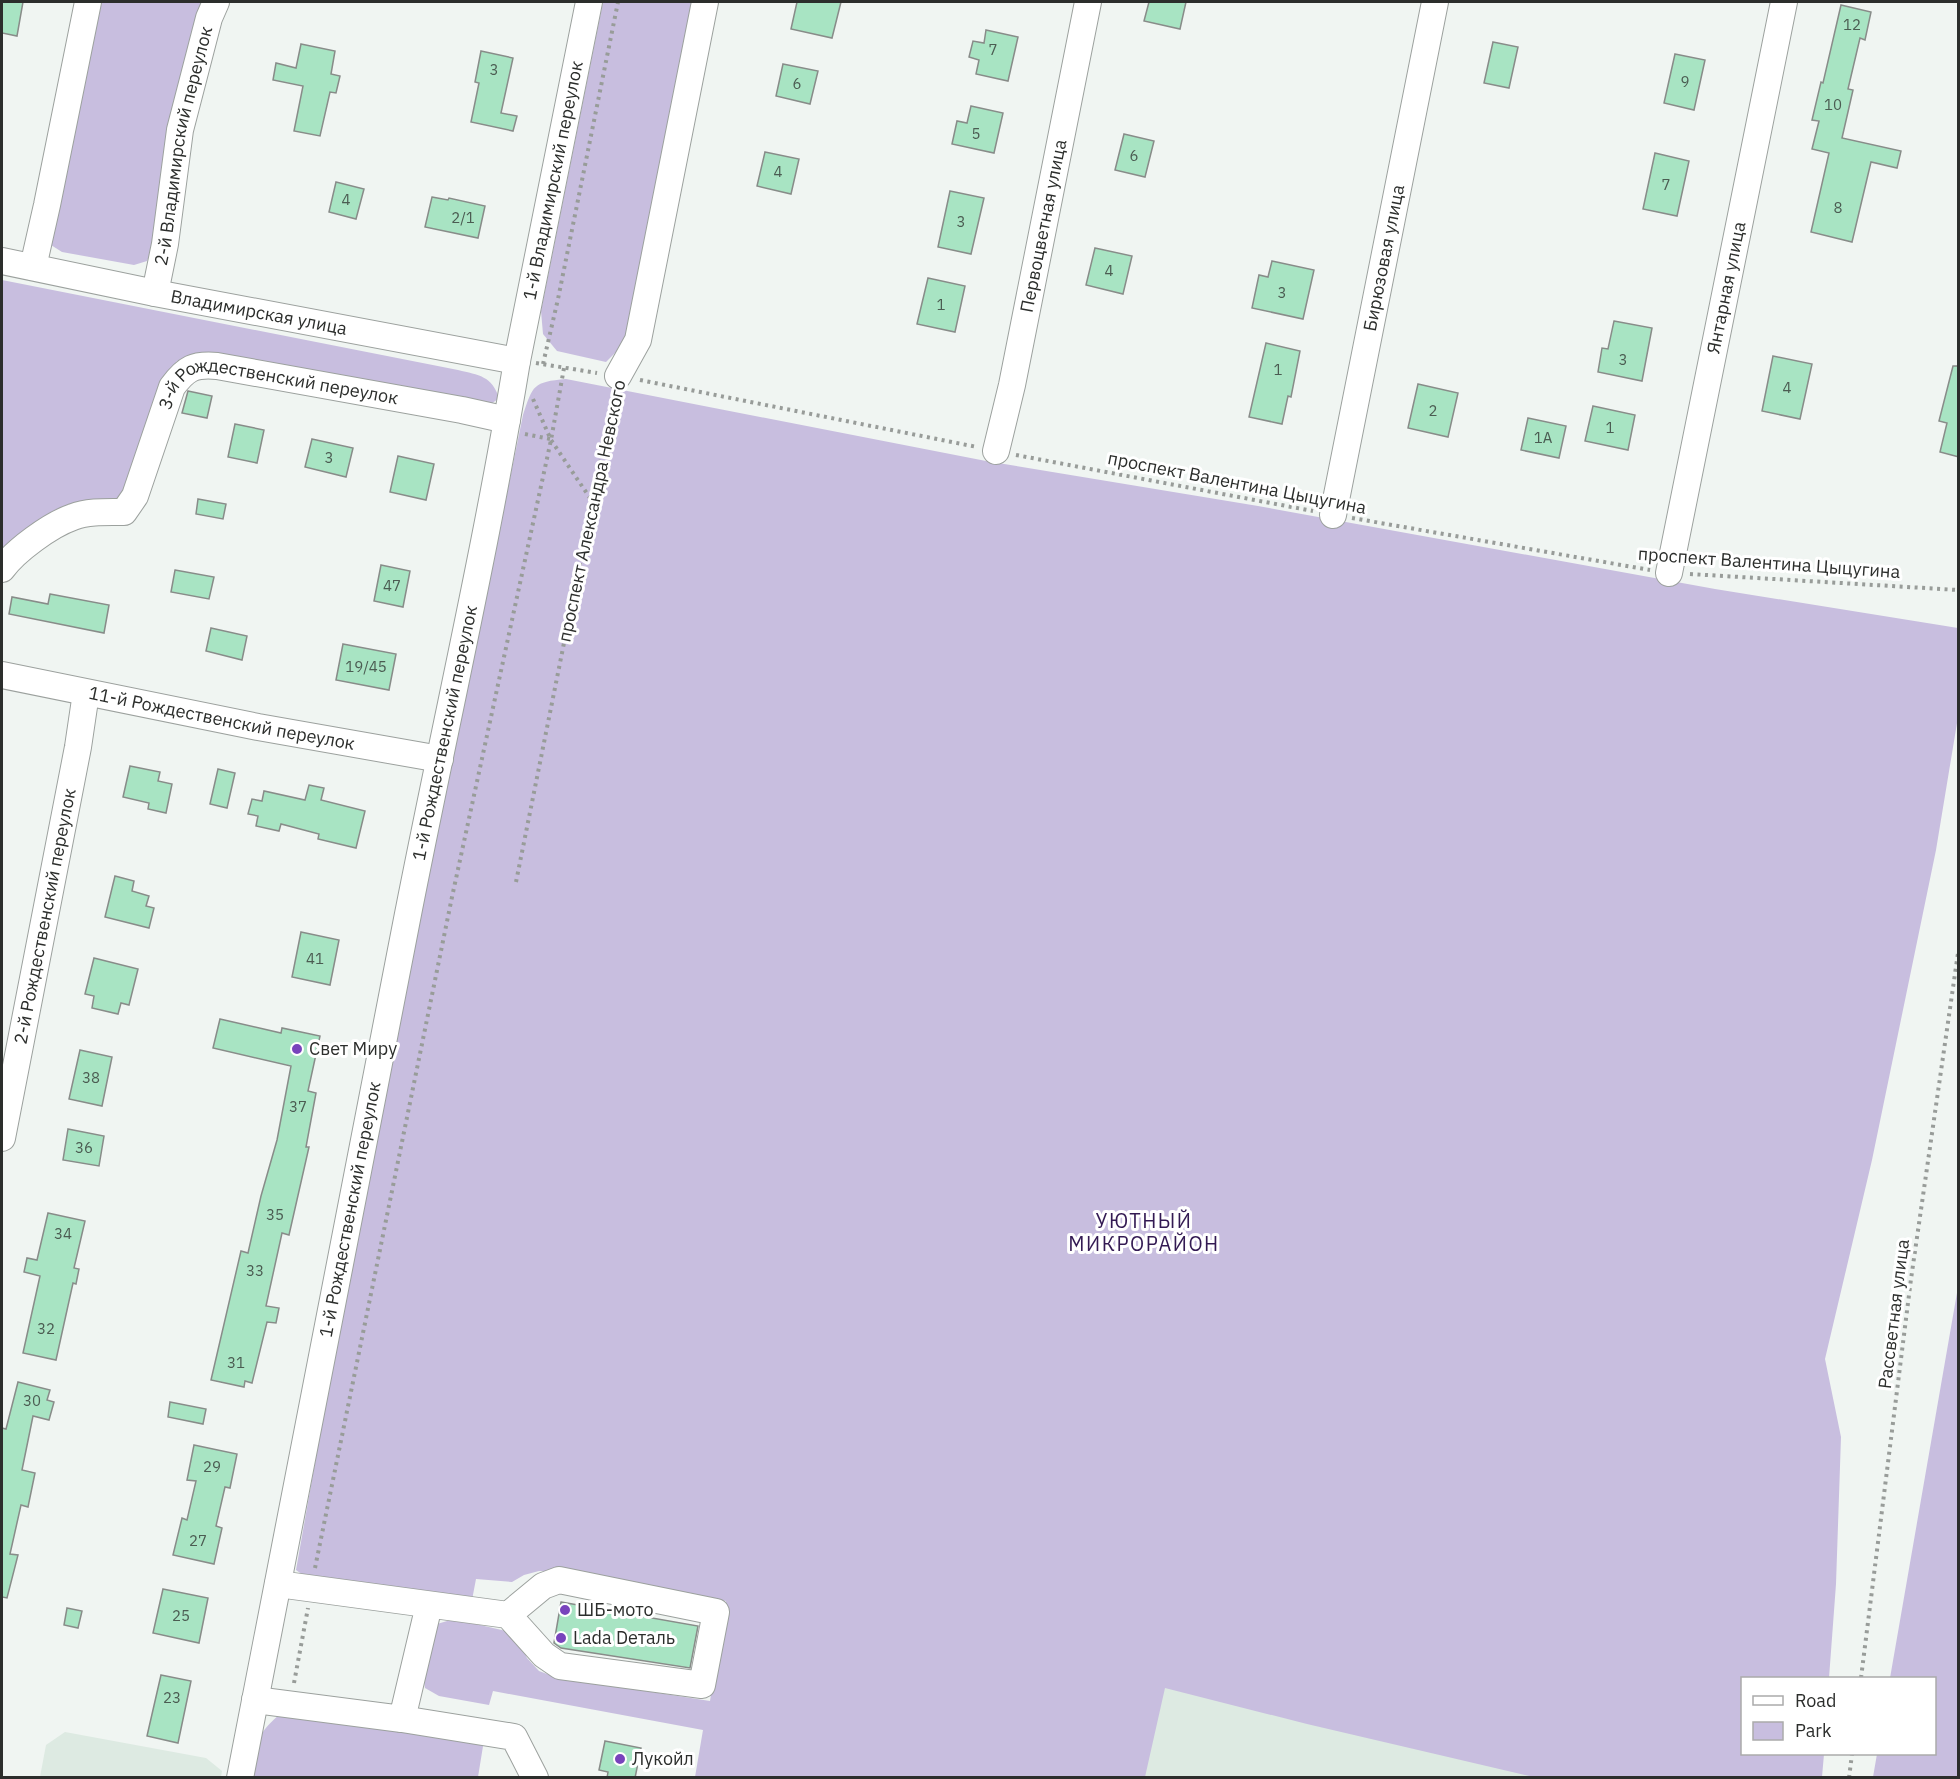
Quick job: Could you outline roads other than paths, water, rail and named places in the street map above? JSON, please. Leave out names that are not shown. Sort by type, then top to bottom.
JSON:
[{"type":"street","points":[[33,267],[88,2]]},
{"type":"street","name":"2-й Владимирский переулок","points":[[155,293],[165,244],[180,130],[209,18],[216,2]]},
{"type":"street","name":"1-й Владимирский переулок","points":[[517,361],[589,2]]},
{"type":"street","name":"проспект Александра Невского","points":[[618,376],[638,340],[705,2]]},
{"type":"street","name":"Первоцветная улица","points":[[996,451],[1012,385],[1088,2]]},
{"type":"street","name":"Бирюзовая улица","points":[[1333,515],[1435,2]]},
{"type":"street","name":"Янтарная улица","points":[[1669,573],[1784,2]]},
{"type":"street","name":"Владимирская улица","points":[[2,261],[155,293],[517,361]]},
{"type":"street","name":"1-й Рождественский переулок","points":[[240,1778],[517,361]]},
{"type":"street","name":"3-й Рождественский переулок","points":[[2,569],[10,558],[43,533],[73,516],[124,512],[135,496],[172,387],[182,373],[199,364],[507,420]]},
{"type":"street","name":"11-й Рождественский переулок","points":[[2,675],[270,729],[440,759]]},
{"type":"street","name":"2-й Рождественский переулок","points":[[2,1138],[78,747],[86,693]]},
{"type":"street","points":[[278,1584],[508,1615],[544,1655],[560,1666],[702,1685],[716,1612],[559,1580],[543,1586],[508,1615]]},
{"type":"street","points":[[402,1719],[429,1605]]},
{"type":"street","points":[[255,1700],[402,1719],[514,1737],[535,1778]]},
{"type":"place","name":"Свет Миру","points":[[297,1049]]},
{"type":"place","name":"ШБ-мото","points":[[565,1610]]},
{"type":"place","name":"Lada Dеталь","points":[[561,1638]]},
{"type":"place","name":"Лукойл","points":[[620,1759]]},
{"type":"district","name":"УЮТНЫЙ МИКРОРАЙОН","points":[[1144,1232]]}]
